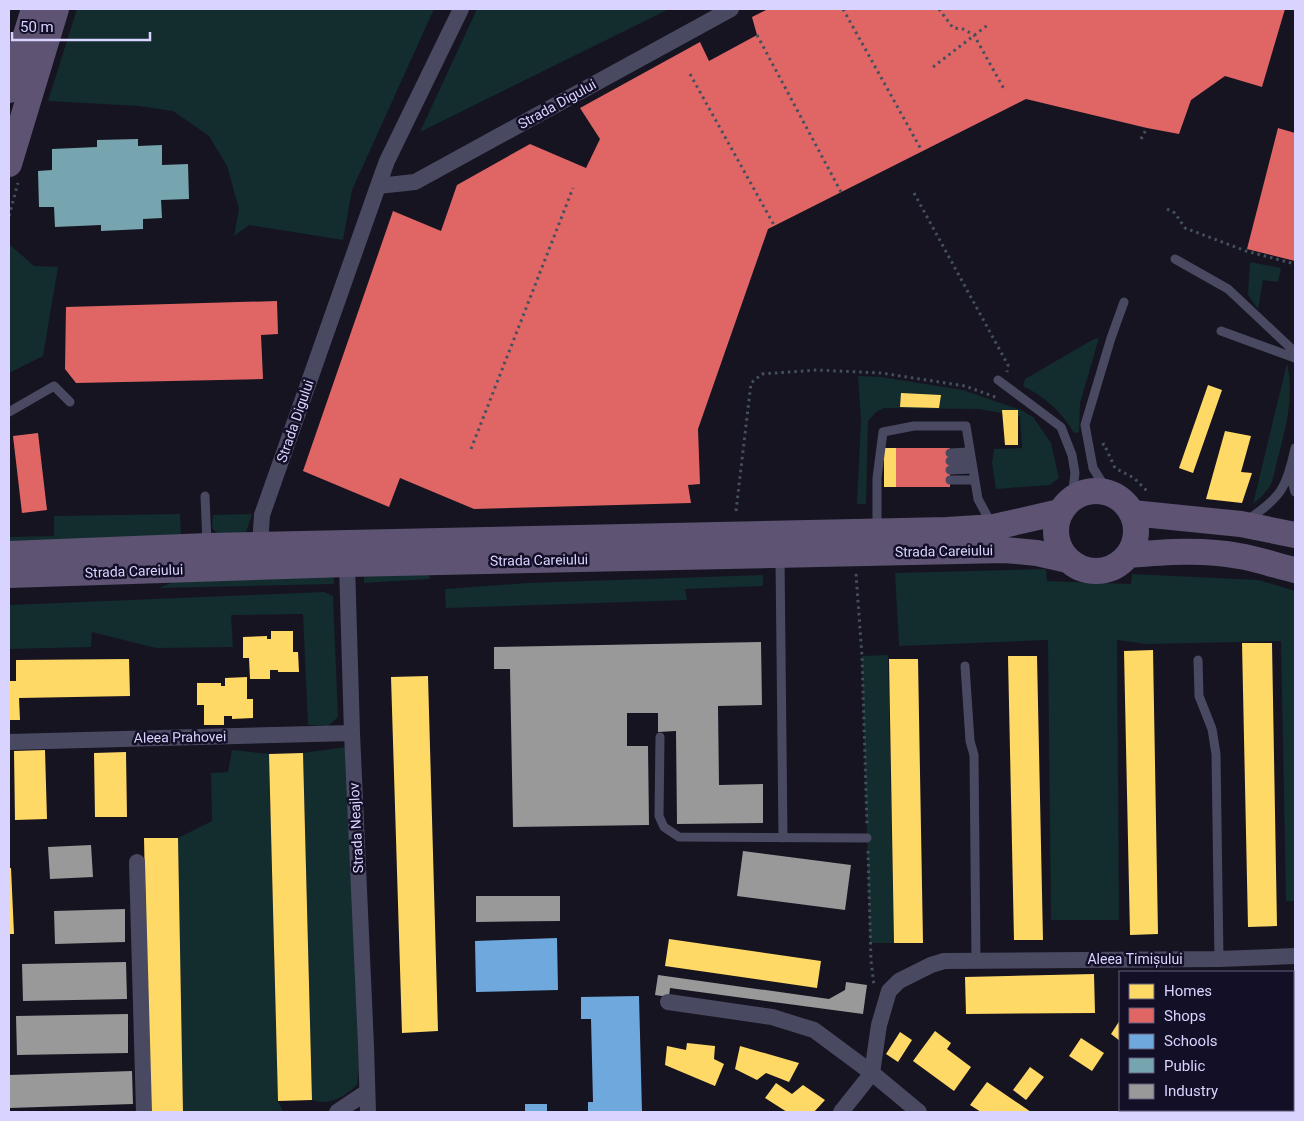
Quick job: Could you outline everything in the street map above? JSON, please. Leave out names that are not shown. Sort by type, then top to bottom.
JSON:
[{"type":"main road","points":[[9,90],[34,9]]},
{"type":"main road","points":[[9,164],[56,9]]},
{"type":"main road","points":[[1089,491],[1108,492],[1118,497],[1132,512],[1136,523],[1134,545],[1128,555],[1118,565],[1106,570],[1092,571],[1079,568],[1068,560],[1060,550],[1056,538],[1056,525],[1066,505],[1089,491]]},
{"type":"main road","name":"Strada Careiului","points":[[9,554],[208,546],[994,527],[1066,505]]},
{"type":"main road","points":[[1132,512],[1241,524],[1295,536]]},
{"type":"main road","name":"Strada Careiului","points":[[9,575],[347,564],[1005,550],[1036,553],[1068,560]]},
{"type":"main road","points":[[1128,555],[1199,552],[1239,556],[1295,570]]},
{"type":"street","name":"Strada Digului","points":[[260,545],[262,515],[387,161],[462,9]]},
{"type":"street","name":"Strada Digului","points":[[378,186],[415,182],[731,9]]},
{"type":"street","name":"Strada Neajlov","points":[[347,564],[368,1112]]},
{"type":"street","name":"Aleea Prahovei","points":[[9,742],[352,733]]},
{"type":"street","points":[[137,862],[144,1112]]},
{"type":"street","name":"Aleea Timișului","points":[[872,1073],[879,1025],[888,991],[899,981],[931,965],[944,961],[1219,959],[1295,956]]},
{"type":"street","points":[[1236,971],[1245,958]]},
{"type":"street","points":[[668,1002],[772,1017],[814,1030],[872,1073],[919,1112]]},
{"type":"street","points":[[842,1112],[872,1073]]},
{"type":"street","points":[[337,1112],[367,1092]]},
{"type":"lane","points":[[1175,260],[1228,289],[1295,352]]},
{"type":"lane","points":[[1108,492],[1093,468],[1085,425],[1111,338],[1124,302]]},
{"type":"lane","points":[[1222,331],[1295,358]]},
{"type":"lane","points":[[998,380],[1061,427],[1072,455],[1074,473],[1066,505]]},
{"type":"lane","points":[[9,412],[54,386],[70,402]]},
{"type":"lane","points":[[869,531],[877,520],[877,478],[883,432],[914,426],[966,426],[978,499],[994,527]]},
{"type":"lane","points":[[1241,524],[1265,508],[1281,492],[1290,474],[1295,448]]},
{"type":"lane","points":[[971,460],[950,462],[971,460]]},
{"type":"lane","points":[[1290,474],[1295,492]]},
{"type":"lane","points":[[950,480],[974,480]]},
{"type":"lane","points":[[206,496],[208,546]]},
{"type":"lane","points":[[780,555],[783,838]]},
{"type":"lane","points":[[1198,660],[1199,696],[1212,729],[1216,754],[1219,959]]},
{"type":"lane","points":[[965,666],[970,741],[974,755],[976,960]]},
{"type":"lane","points":[[660,737],[660,816],[664,827],[679,837],[867,838]]},
{"type":"path","points":[[843,9],[922,151]]},
{"type":"path","points":[[939,9],[953,28],[964,29],[974,35],[1004,89]]},
{"type":"path","points":[[933,67],[989,24]]},
{"type":"path","points":[[757,35],[841,192]]},
{"type":"path","points":[[690,74],[774,225]]},
{"type":"path","points":[[1142,139],[1147,128]]},
{"type":"path","points":[[471,449],[573,188]]},
{"type":"path","points":[[736,511],[751,383],[762,374],[817,370],[881,373],[965,386],[1000,399],[1006,386],[1008,365],[914,193]]},
{"type":"path","points":[[1167,209],[1175,213],[1185,228],[1246,251],[1295,264]]},
{"type":"path","points":[[1104,444],[1115,468],[1134,478],[1154,498]]},
{"type":"path","points":[[855,571],[862,656],[871,962],[874,989]]},
{"type":"green space","points":[[77,9],[434,9],[352,190],[343,240],[249,225],[234,236],[239,209],[227,166],[209,136],[173,111],[139,106],[48,101]]},
{"type":"green space","points":[[477,9],[669,9],[420,132]]},
{"type":"green space","points":[[9,244],[34,266],[58,267],[43,356],[9,373]]},
{"type":"green space","points":[[1250,262],[1281,268],[1278,282],[1263,280],[1258,309],[1248,295]]},
{"type":"green space","points":[[1099,338],[1080,403],[1079,432],[1074,433],[1064,418],[1052,406],[1039,395],[1023,386],[1025,379],[1094,339]]},
{"type":"green space","points":[[1287,363],[1290,398],[1274,477],[1265,492],[1253,504]]},
{"type":"green space","points":[[858,376],[881,377],[963,390],[1021,410],[1033,417],[1051,443],[1059,478],[1050,485],[996,489],[992,463],[994,449],[1022,448],[1020,416],[979,409],[884,408],[876,412],[868,421],[866,504],[857,504],[861,420]]},
{"type":"green space","points":[[180,514],[181,537],[9,547],[9,537],[54,536],[54,516]]},
{"type":"green space","points":[[252,514],[245,535],[219,535],[212,528],[213,515]]},
{"type":"green space","points":[[427,566],[430,579],[364,583],[364,575]]},
{"type":"green space","points":[[1046,569],[1047,581],[1131,584],[1132,574],[1259,580],[1295,591],[1295,901],[1286,901],[1281,641],[1146,644],[1117,640],[1119,920],[1051,920],[1048,640],[899,646],[895,573]]},
{"type":"green space","points":[[333,570],[334,584],[159,588],[173,582]]},
{"type":"green space","points":[[763,575],[763,586],[685,589],[687,600],[446,608],[445,589],[528,583]]},
{"type":"green space","points":[[324,592],[333,596],[338,717],[328,726],[308,725],[303,614],[231,615],[233,647],[156,648],[92,632],[91,647],[9,649],[9,605]]},
{"type":"green space","points":[[888,655],[894,943],[870,943],[862,656]]},
{"type":"green space","points":[[346,747],[359,1066],[357,1085],[342,1097],[331,1101],[319,1102],[312,1100],[303,753]]},
{"type":"green space","points":[[232,750],[269,754],[278,1101],[283,1112],[183,1112],[178,838],[212,821],[211,773],[228,772]]},
{"type":"building: Homes","points":[[1208,385],[1222,390],[1193,473],[1179,468]]},
{"type":"building: Homes","points":[[901,393],[941,395],[939,408],[900,407]]},
{"type":"building: Homes","points":[[1002,410],[1018,410],[1018,445],[1005,445]]},
{"type":"building: Homes","points":[[1225,431],[1251,436],[1241,472],[1252,473],[1242,503],[1206,499]]},
{"type":"building: Homes","points":[[884,448],[896,448],[896,487],[884,487]]},
{"type":"building: Homes","points":[[271,631],[293,631],[293,652],[298,652],[299,672],[270,670],[270,679],[250,679],[249,658],[243,658],[243,637],[267,636],[267,639],[271,639]]},
{"type":"building: Homes","points":[[1242,643],[1272,643],[1277,926],[1248,927]]},
{"type":"building: Homes","points":[[1153,650],[1158,934],[1130,935],[1124,651]]},
{"type":"building: Homes","points":[[1008,656],[1037,656],[1043,940],[1014,940]]},
{"type":"building: Homes","points":[[129,659],[130,696],[19,698],[20,720],[9,720],[9,681],[16,681],[16,660]]},
{"type":"building: Homes","points":[[889,659],[918,659],[923,943],[894,943]]},
{"type":"building: Homes","points":[[428,676],[438,1031],[402,1033],[391,677]]},
{"type":"building: Homes","points":[[247,677],[247,699],[253,699],[253,718],[232,719],[232,716],[224,716],[224,725],[204,725],[204,705],[197,705],[197,683],[221,683],[221,686],[225,686],[225,678]]},
{"type":"building: Homes","points":[[45,750],[47,819],[15,820],[14,751]]},
{"type":"building: Homes","points":[[126,752],[127,817],[95,817],[94,753]]},
{"type":"building: Homes","points":[[303,753],[312,1100],[278,1101],[269,754]]},
{"type":"building: Homes","points":[[144,838],[178,838],[183,1112],[150,1112]]},
{"type":"building: Homes","points":[[9,868],[11,868],[14,934],[9,934]]},
{"type":"building: Homes","points":[[669,939],[821,961],[817,988],[665,966]]},
{"type":"building: Homes","points":[[1094,974],[1095,1013],[966,1014],[965,977]]},
{"type":"building: Homes","points":[[1119,1022],[1119,1040],[1111,1034]]},
{"type":"building: Homes","points":[[935,1031],[951,1043],[947,1049],[971,1067],[954,1091],[913,1061]]},
{"type":"building: Homes","points":[[900,1032],[912,1040],[898,1062],[886,1054]]},
{"type":"building: Homes","points":[[1081,1038],[1104,1053],[1092,1071],[1069,1056]]},
{"type":"building: Homes","points":[[687,1043],[715,1046],[714,1059],[724,1064],[715,1086],[665,1065],[667,1046],[686,1050]]},
{"type":"building: Homes","points":[[740,1046],[799,1063],[789,1082],[766,1073],[757,1080],[735,1069]]},
{"type":"building: Homes","points":[[1030,1067],[1044,1077],[1026,1100],[1013,1090]]},
{"type":"building: Homes","points":[[1295,1081],[1295,1112],[1272,1112],[1294,1111]]},
{"type":"building: Homes","points":[[987,1082],[1031,1112],[981,1112],[970,1105]]},
{"type":"building: Homes","points":[[776,1083],[792,1094],[803,1085],[825,1100],[814,1112],[787,1112],[765,1098]]},
{"type":"building: Homes","points":[[1171,1111],[1221,1111],[1220,1112]]},
{"type":"building: Shops","points":[[768,9],[1285,9],[1262,87],[1225,76],[1191,100],[1179,134],[1026,99],[768,229],[698,429],[700,484],[688,485],[691,503],[474,509],[400,478],[389,507],[303,471],[393,211],[441,231],[457,185],[530,144],[586,168],[600,139],[580,108],[700,42],[709,61],[757,35],[752,17]]},
{"type":"building: Shops","points":[[1278,128],[1295,133],[1295,261],[1247,249]]},
{"type":"building: Shops","points":[[277,301],[278,334],[261,335],[263,379],[76,383],[65,369],[66,307]]},
{"type":"building: Shops","points":[[38,433],[47,510],[22,513],[13,436]]},
{"type":"building: Shops","points":[[896,448],[950,448],[950,487],[896,487]]},
{"type":"building: Schools","points":[[557,938],[558,990],[476,992],[475,941]]},
{"type":"building: Schools","points":[[639,996],[642,1112],[588,1112],[588,1102],[593,1102],[591,1019],[581,1019],[581,997]]},
{"type":"building: Schools","points":[[525,1104],[547,1104],[547,1112],[525,1112]]},
{"type":"building: Public","points":[[138,139],[138,146],[162,145],[162,165],[188,164],[189,199],[161,200],[162,218],[143,219],[143,229],[101,231],[101,225],[55,227],[54,207],[39,207],[38,171],[52,170],[52,149],[97,147],[97,140]]},
{"type":"building: Industry","points":[[761,642],[762,705],[718,706],[719,785],[763,784],[763,823],[677,824],[676,731],[658,732],[658,713],[627,713],[627,746],[648,746],[649,825],[513,827],[510,669],[494,669],[494,647]]},
{"type":"building: Industry","points":[[91,845],[93,877],[50,879],[48,847]]},
{"type":"building: Industry","points":[[743,851],[851,865],[845,910],[737,896]]},
{"type":"building: Industry","points":[[476,896],[560,896],[560,921],[476,922]]},
{"type":"building: Industry","points":[[125,909],[125,942],[55,944],[54,911]]},
{"type":"building: Industry","points":[[126,962],[127,999],[23,1001],[22,964]]},
{"type":"building: Industry","points":[[658,975],[829,999],[845,990],[846,982],[867,985],[863,1014],[670,988],[669,997],[655,995]]},
{"type":"building: Industry","points":[[128,1014],[128,1053],[17,1055],[16,1016]]},
{"type":"building: Industry","points":[[132,1071],[133,1104],[9,1108],[9,1075]]}]
